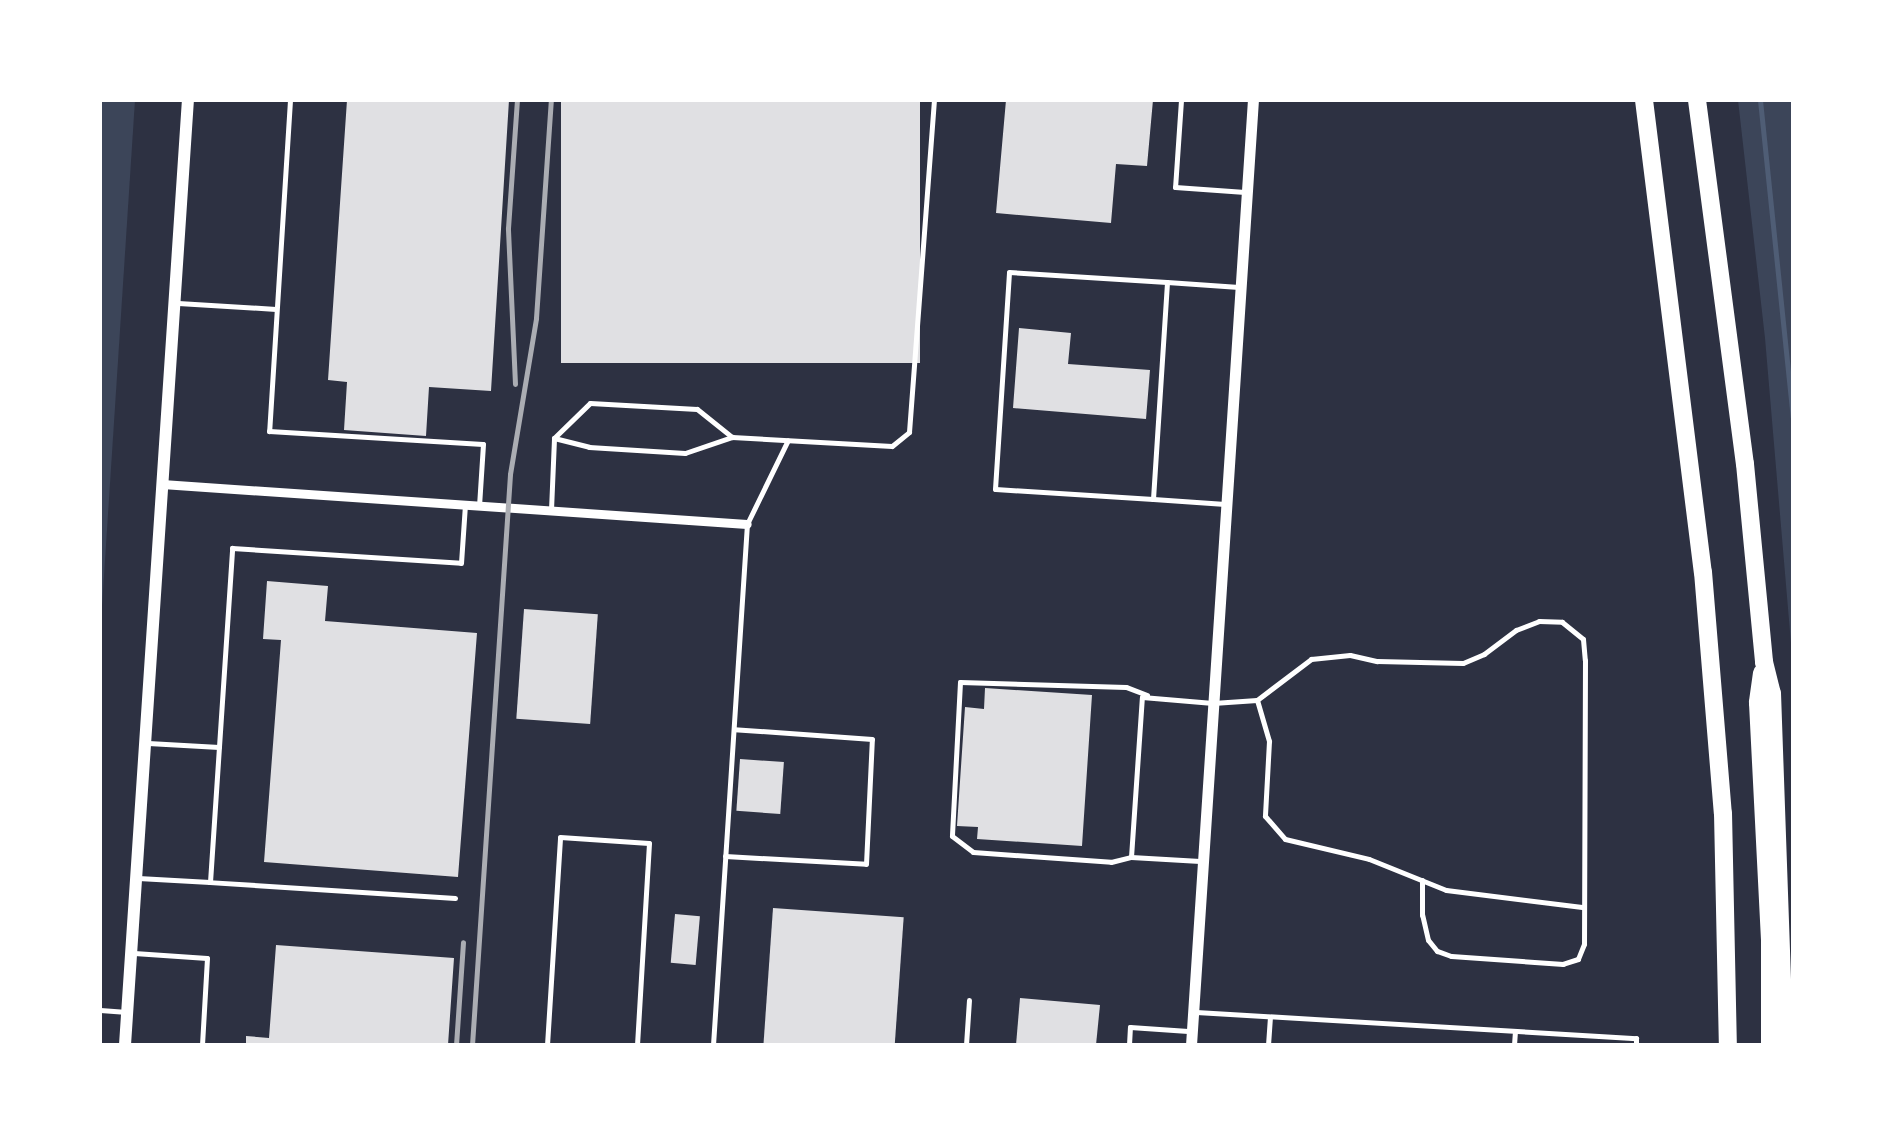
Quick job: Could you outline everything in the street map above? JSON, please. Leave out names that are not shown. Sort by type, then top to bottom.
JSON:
[{"type":"highway","points":[[1644,100],[1696,496],[1719,752],[1728,1045]]},
{"type":"highway","points":[[1697,100],[1746,464],[1775,739],[1784,1045]]},
{"type":"highway","points":[[1764,662],[1758,703],[1770,940],[1770,1045]]},
{"type":"main road","points":[[125,1045],[188,100]]},
{"type":"street","points":[[1191,1045],[1253,100]]},
{"type":"street","points":[[162,484],[747,524]]},
{"type":"lane","points":[[290,100],[269,431],[483,444],[479,506]]},
{"type":"lane","points":[[554,438],[589,447],[685,454],[732,437],[892,446],[909,432],[934,100]]},
{"type":"lane","points":[[1181,100],[1175,187],[1245,192]]},
{"type":"lane","points":[[1226,504],[995,489],[1009,272],[1239,287]]},
{"type":"lane","points":[[1153,499],[1167,282]]},
{"type":"lane","points":[[174,303],[277,309]]},
{"type":"lane","points":[[551,510],[554,438],[590,403],[697,409],[732,437]]},
{"type":"lane","points":[[713,1045],[747,524],[788,440]]},
{"type":"lane","points":[[210,882],[232,548],[461,563],[465,504]]},
{"type":"lane","points":[[1203,861],[1132,857],[1110,862],[973,852],[958,842],[950,828],[960,682],[1126,687],[1148,696],[1213,703],[1256,700],[1311,659],[1350,655],[1377,661],[1463,663],[1484,654],[1516,630],[1538,621],[1562,622],[1583,639],[1585,660],[1584,944],[1578,959],[1564,964],[1450,956],[1428,940],[1422,880]]},
{"type":"lane","points":[[1132,857],[1139,704],[1148,696]]},
{"type":"lane","points":[[1256,700],[1270,742],[1266,816],[1274,831],[1285,839],[1369,859],[1446,890],[1582,908]]},
{"type":"lane","points":[[726,856],[866,864],[872,739],[734,729]]},
{"type":"lane","points":[[145,743],[219,748]]},
{"type":"lane","points":[[547,1045],[560,837],[649,843],[637,1045]]},
{"type":"lane","points":[[136,878],[455,898]]},
{"type":"lane","points":[[131,953],[207,958],[202,1045]]},
{"type":"lane","points":[[966,1045],[969,1000]]},
{"type":"lane","points":[[100,1010],[127,1012]]},
{"type":"lane","points":[[1193,1012],[1636,1038],[1636,1045]]},
{"type":"lane","points":[[1268,1045],[1270,1016]]},
{"type":"lane","points":[[1128,1045],[1130,1027],[1192,1031]]},
{"type":"lane","points":[[1514,1045],[1515,1031]]},
{"type":"shaded area","points":[[100,100],[135,100],[100,637]]},
{"type":"shaded area","points":[[1738,100],[1793,100],[1793,667],[1765,338]]},
{"type":"building","points":[[347,100],[509,100],[491,391],[429,387],[426,436],[344,430],[347,382],[328,380]]},
{"type":"building","points":[[561,100],[920,100],[920,363],[561,363]]},
{"type":"building","points":[[1006,100],[1153,100],[1147,166],[1116,164],[1111,223],[996,213]]},
{"type":"building","points":[[1019,328],[1071,333],[1068,364],[1150,370],[1146,419],[1013,408]]},
{"type":"building","points":[[267,581],[328,586],[325,621],[477,633],[458,877],[264,862],[281,640],[263,639]]},
{"type":"building","points":[[524,609],[598,614],[590,724],[516,719]]},
{"type":"building","points":[[985,688],[1092,695],[1082,846],[977,839],[978,827],[957,826],[965,707],[984,709]]},
{"type":"building","points":[[740,759],[784,762],[780,814],[736,811]]},
{"type":"building","points":[[773,908],[904,917],[895,1045],[763,1045]]},
{"type":"building","points":[[675,914],[700,916],[696,965],[671,963]]},
{"type":"building","points":[[276,945],[454,958],[448,1045],[246,1045],[246,1036],[269,1038]]},
{"type":"building","points":[[1020,998],[1100,1005],[1096,1045],[1016,1045]]},
{"type":"waterway","points":[[1760,100],[1793,417]]},
{"type":"railway","points":[[515,384],[508,228],[517,100]]},
{"type":"railway","points":[[472,1045],[510,474],[536,318],[551,100]]},
{"type":"railway","points":[[456,1045],[463,942]]}]
